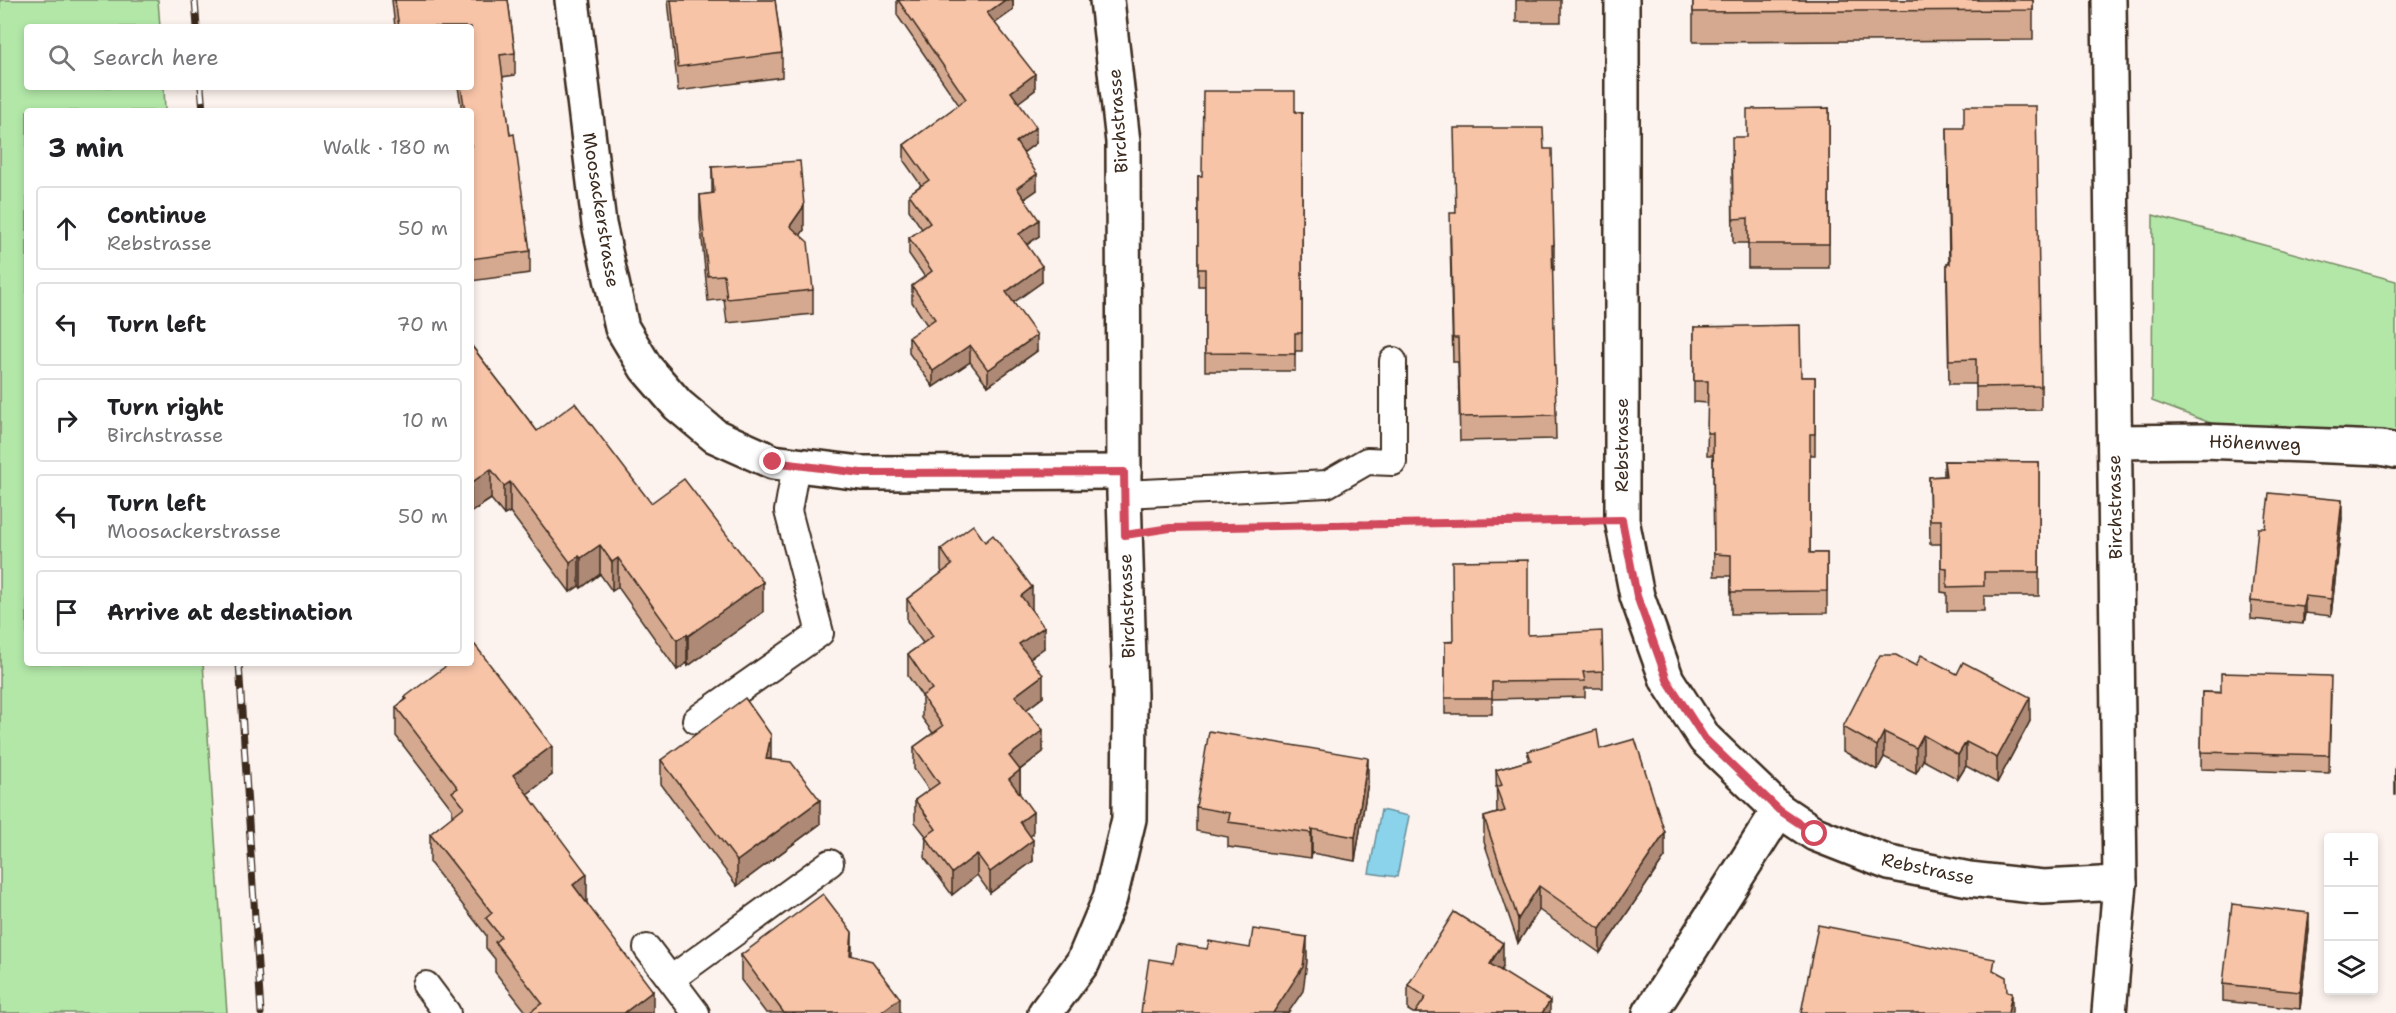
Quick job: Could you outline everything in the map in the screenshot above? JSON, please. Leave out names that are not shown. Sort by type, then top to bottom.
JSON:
[{"type":"street","name":"Moosackerstrasse","points":[[572,0],[599,224],[622,328],[646,368],[678,405],[715,436],[773,462],[861,473],[1124,483]]},
{"type":"street","name":"Birchstrasse","points":[[1044,1013],[1083,962],[1110,898],[1129,819],[1130,694],[1124,483],[1122,142],[1107,0]]},
{"type":"street","name":"Rebstrasse","points":[[1622,0],[1622,520],[1637,596],[1667,680],[1705,739],[1779,810],[1815,834],[1889,863],[1969,879],[2043,887],[2120,883]]},
{"type":"street","name":"Birchstrasse","points":[[2109,0],[2120,883],[2109,1013]]},
{"type":"street","name":"Höhenweg","points":[[2115,442],[2203,441],[2381,448],[2396,451]]},
{"type":"street","points":[[1650,1013],[1779,810]]},
{"type":"lane","points":[[1124,483],[1327,484],[1367,461],[1393,462],[1393,361]]},
{"type":"lane","points":[[696,720],[820,633],[788,511],[796,465]]},
{"type":"lane","points":[[671,979],[830,863]]},
{"type":"lane","points":[[647,948],[696,1013]]},
{"type":"lane","points":[[426,984],[447,1013]]},
{"type":"path","points":[[1330,525],[1622,520]]},
{"type":"green space","points":[[0,0],[158,0],[160,24],[24,24],[24,90],[164,90],[165,108],[24,108],[24,666],[203,666],[227,1013],[0,1013]]},
{"type":"green space","points":[[2153,215],[2396,281],[2396,438],[2224,428],[2152,401]]},
{"type":"water","points":[[1381,810],[1409,816],[1397,877],[1369,873]]},
{"type":"building","points":[[395,0],[508,0],[515,53],[500,55],[510,135],[514,134],[530,251],[474,259],[474,108],[464,108],[462,90],[474,90],[474,24],[399,24]]},
{"type":"building","points":[[671,0],[775,0],[782,53],[678,67]]},
{"type":"building","points":[[898,0],[1005,0],[987,13],[1035,74],[1011,92],[1036,127],[1016,142],[1037,174],[1017,188],[1039,220],[1019,234],[1042,266],[1006,292],[1037,335],[988,370],[970,345],[933,371],[909,337],[935,319],[912,286],[932,271],[909,238],[930,223],[909,194],[929,180],[904,145],[966,99]]},
{"type":"building","points":[[1693,0],[2033,0],[2033,10],[1693,12]]},
{"type":"building","points":[[1203,91],[1295,91],[1295,112],[1302,113],[1302,333],[1295,333],[1295,354],[1205,353],[1205,269],[1198,269],[1198,176],[1202,176]]},
{"type":"building","points":[[1964,106],[2036,106],[2041,386],[1976,387],[1976,359],[1949,360],[1947,264],[1950,264],[1947,128],[1964,128]]},
{"type":"building","points":[[1829,108],[1829,244],[1748,244],[1748,218],[1733,219],[1732,137],[1747,137],[1747,109]]},
{"type":"building","points":[[1454,128],[1543,128],[1544,149],[1552,149],[1556,415],[1460,417],[1458,338],[1453,338],[1450,213],[1456,213]]},
{"type":"building","points":[[800,161],[804,206],[790,226],[808,242],[813,290],[727,299],[724,275],[708,276],[700,195],[714,193],[712,167]]},
{"type":"building","points":[[1800,325],[1801,377],[1815,377],[1815,434],[1810,434],[1810,553],[1827,553],[1827,591],[1731,592],[1731,555],[1714,554],[1713,433],[1707,433],[1708,381],[1694,381],[1694,327]]},
{"type":"building","points":[[474,349],[537,431],[575,403],[651,503],[684,479],[763,582],[688,636],[687,634],[677,640],[618,558],[612,562],[600,545],[581,558],[579,556],[570,562],[510,482],[504,486],[491,469],[474,481]]},
{"type":"building","points":[[1944,461],[2039,462],[2039,572],[1984,572],[1984,586],[1947,587],[1947,569],[1941,568],[1941,520],[1930,520],[1929,477],[1946,476]]},
{"type":"building","points":[[2269,493],[2342,500],[2331,599],[2305,596],[2303,606],[2251,601],[2258,528],[2265,528]]},
{"type":"building","points":[[973,525],[985,542],[993,535],[1032,587],[1021,596],[1044,627],[1019,644],[1043,675],[1015,696],[1043,730],[1009,756],[1020,770],[1009,779],[1033,812],[1020,822],[1033,840],[990,872],[977,854],[952,873],[925,837],[936,829],[915,800],[939,783],[914,747],[943,726],[922,696],[932,689],[908,654],[933,636],[907,599],[952,565],[941,549]]},
{"type":"building","points":[[1528,560],[1528,635],[1602,631],[1603,671],[1583,672],[1585,681],[1492,682],[1492,698],[1445,698],[1445,642],[1453,642],[1452,561]]},
{"type":"building","points":[[474,646],[552,746],[513,775],[587,874],[573,885],[653,991],[624,1013],[529,1013],[542,1003],[495,942],[501,937],[486,918],[492,913],[430,834],[464,807],[452,792],[458,788],[396,707],[407,699],[405,697],[446,666],[474,666]]},
{"type":"building","points":[[1880,655],[1896,655],[1916,666],[1921,655],[1957,674],[1963,662],[2030,697],[1997,758],[1966,742],[1958,755],[1923,735],[1916,748],[1884,732],[1877,746],[1843,727]]},
{"type":"building","points":[[2221,673],[2331,676],[2329,755],[2201,752],[2202,692],[2221,693]]},
{"type":"building","points":[[745,698],[771,735],[766,759],[791,762],[820,800],[737,861],[661,760]]},
{"type":"building","points":[[1597,730],[1600,749],[1635,739],[1665,833],[1600,929],[1539,886],[1518,919],[1484,817],[1505,811],[1496,787],[1502,785],[1496,770],[1531,760],[1528,751]]},
{"type":"building","points":[[1209,731],[1368,758],[1355,837],[1312,829],[1311,833],[1228,822],[1230,813],[1196,807]]},
{"type":"building","points":[[823,894],[852,932],[850,955],[872,961],[900,998],[880,1013],[784,1013],[741,955]]},
{"type":"building","points":[[2232,904],[2309,913],[2300,992],[2223,984]]},
{"type":"building","points":[[1454,912],[1503,943],[1490,964],[1550,1001],[1542,1013],[1415,1013],[1426,997],[1408,985]]},
{"type":"building","points":[[1818,925],[1995,959],[1993,970],[2006,977],[2007,992],[2012,993],[2008,1013],[1801,1013]]},
{"type":"building","points":[[1253,929],[1307,937],[1303,967],[1273,1013],[1141,1013],[1149,959],[1173,963],[1176,944],[1207,949],[1209,941],[1250,948]]},
{"type":"railway","points":[[195,0],[197,24]]},
{"type":"railway","points":[[201,90],[203,108]]},
{"type":"railway","points":[[239,666],[261,1013]]},
{"type":"route","points":[[773,462],[861,473],[1124,472],[1125,535],[1170,528],[1622,520],[1637,596],[1667,680],[1705,739],[1779,810],[1815,834]]}]
